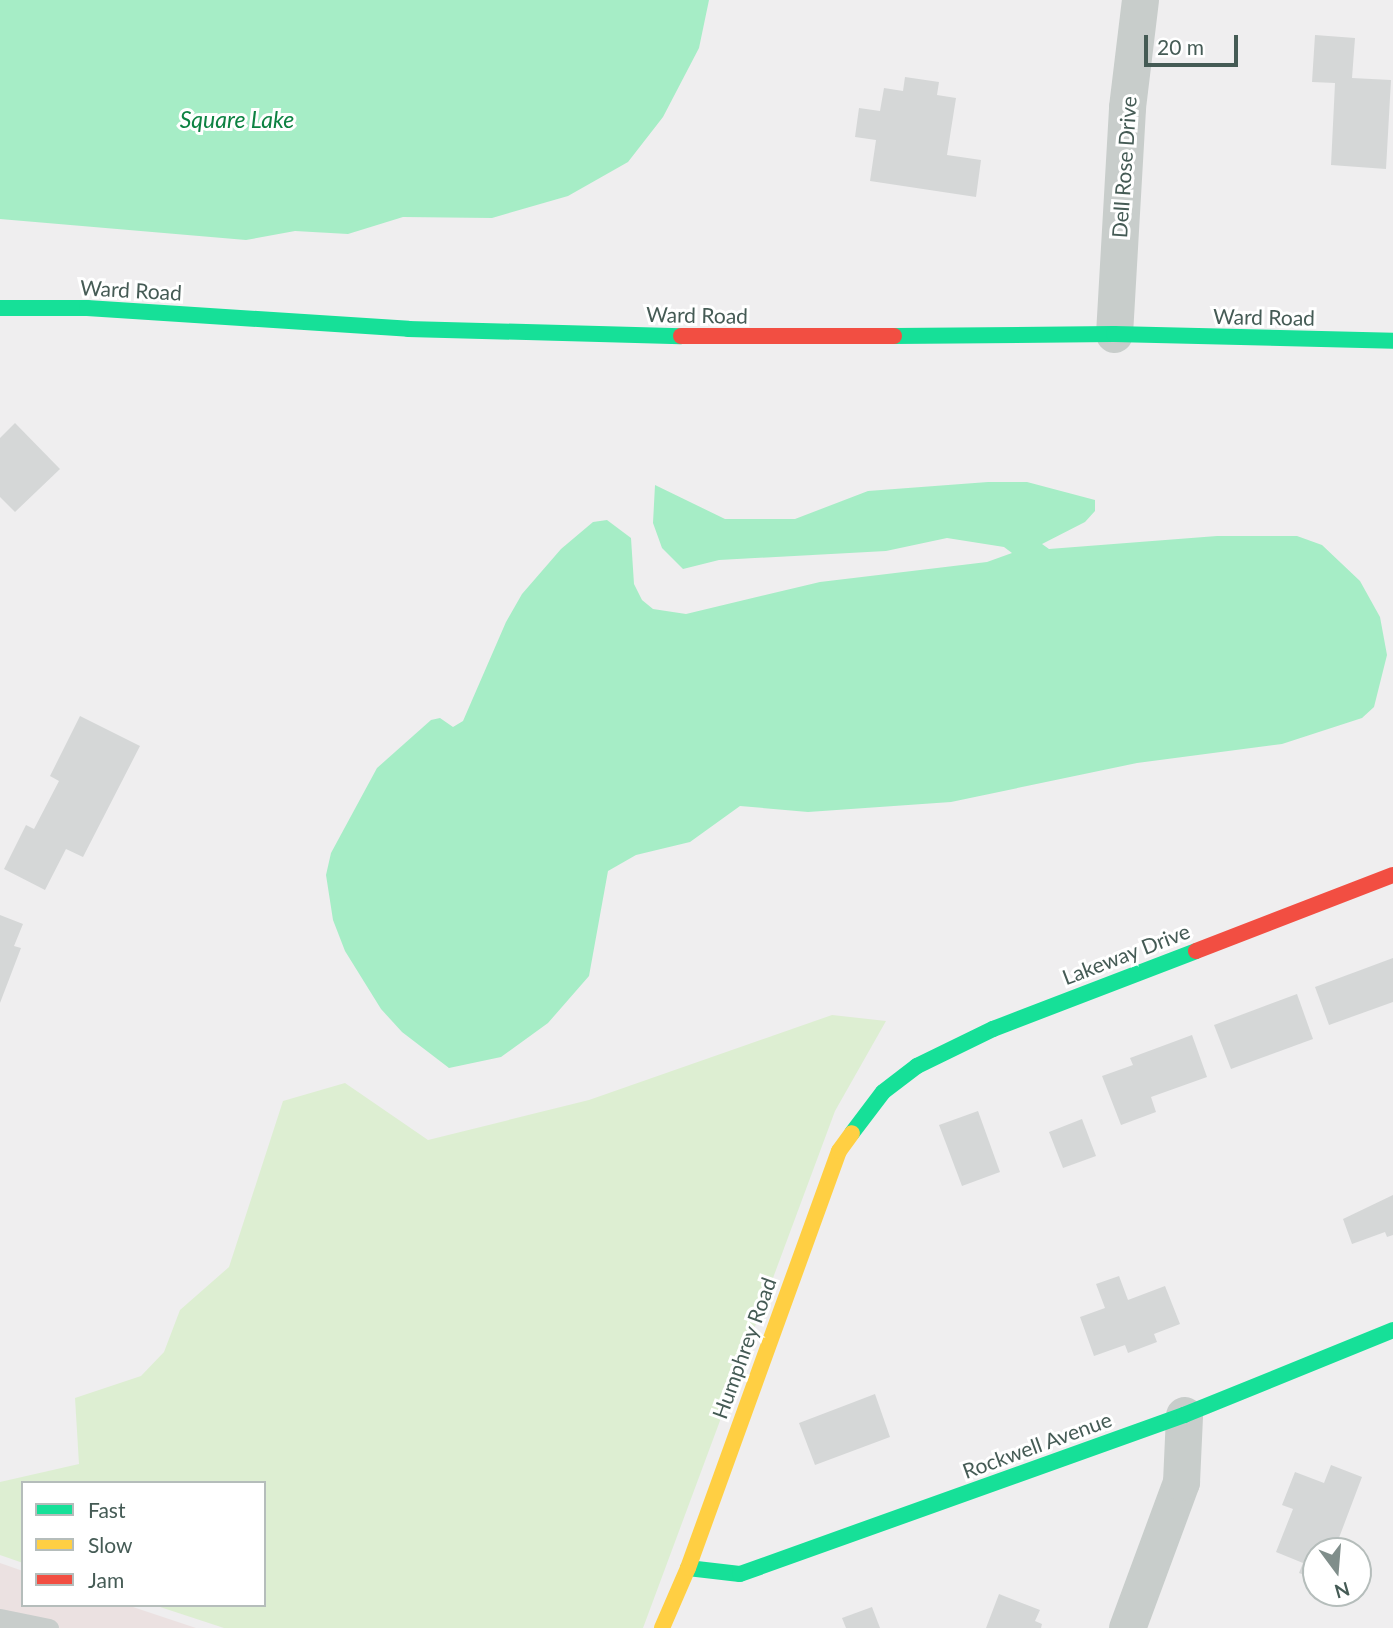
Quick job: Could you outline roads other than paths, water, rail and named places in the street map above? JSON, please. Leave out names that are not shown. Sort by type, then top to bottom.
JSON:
[{"type":"street","name":"Dell Rose Drive","points":[[1114,334],[1127,107],[1140,0]]},
{"type":"street","name":"Ward Road","points":[[0,308],[87,308],[408,329],[731,337],[1114,334],[1393,341]]},
{"type":"street","name":"Lakeway Drive","points":[[883,1092],[917,1066],[993,1029],[1393,875]]},
{"type":"street","name":"Humphrey Road","points":[[662,1628],[688,1568],[839,1151],[883,1092]]},
{"type":"street","name":"Rockwell Avenue","points":[[688,1568],[740,1574],[1184,1415],[1393,1330]]},
{"type":"street","points":[[1127,1628],[1181,1482],[1184,1415]]},
{"type":"lane","points":[[0,1618],[49,1628]]},
{"type":"water","name":"Square Lake","points":[[0,0],[709,0],[699,48],[663,117],[628,162],[568,196],[492,218],[403,217],[348,234],[295,231],[246,240],[0,219]]},
{"type":"water","points":[[988,482],[1027,482],[1095,500],[1095,511],[1085,522],[1042,544],[1049,549],[1217,536],[1297,536],[1322,545],[1360,581],[1380,617],[1387,655],[1374,707],[1362,718],[1282,744],[1137,763],[951,802],[808,812],[740,806],[690,842],[636,855],[608,871],[589,976],[548,1023],[501,1057],[449,1068],[402,1032],[381,1009],[345,951],[333,920],[326,875],[331,853],[377,768],[431,720],[440,718],[453,727],[463,721],[506,622],[522,594],[561,549],[593,522],[607,520],[631,538],[634,584],[642,600],[653,609],[686,614],[820,582],[987,562],[1012,553],[1004,547],[947,538],[886,551],[719,560],[683,569],[662,548],[653,523],[655,485],[725,519],[795,519],[868,491]]}]
